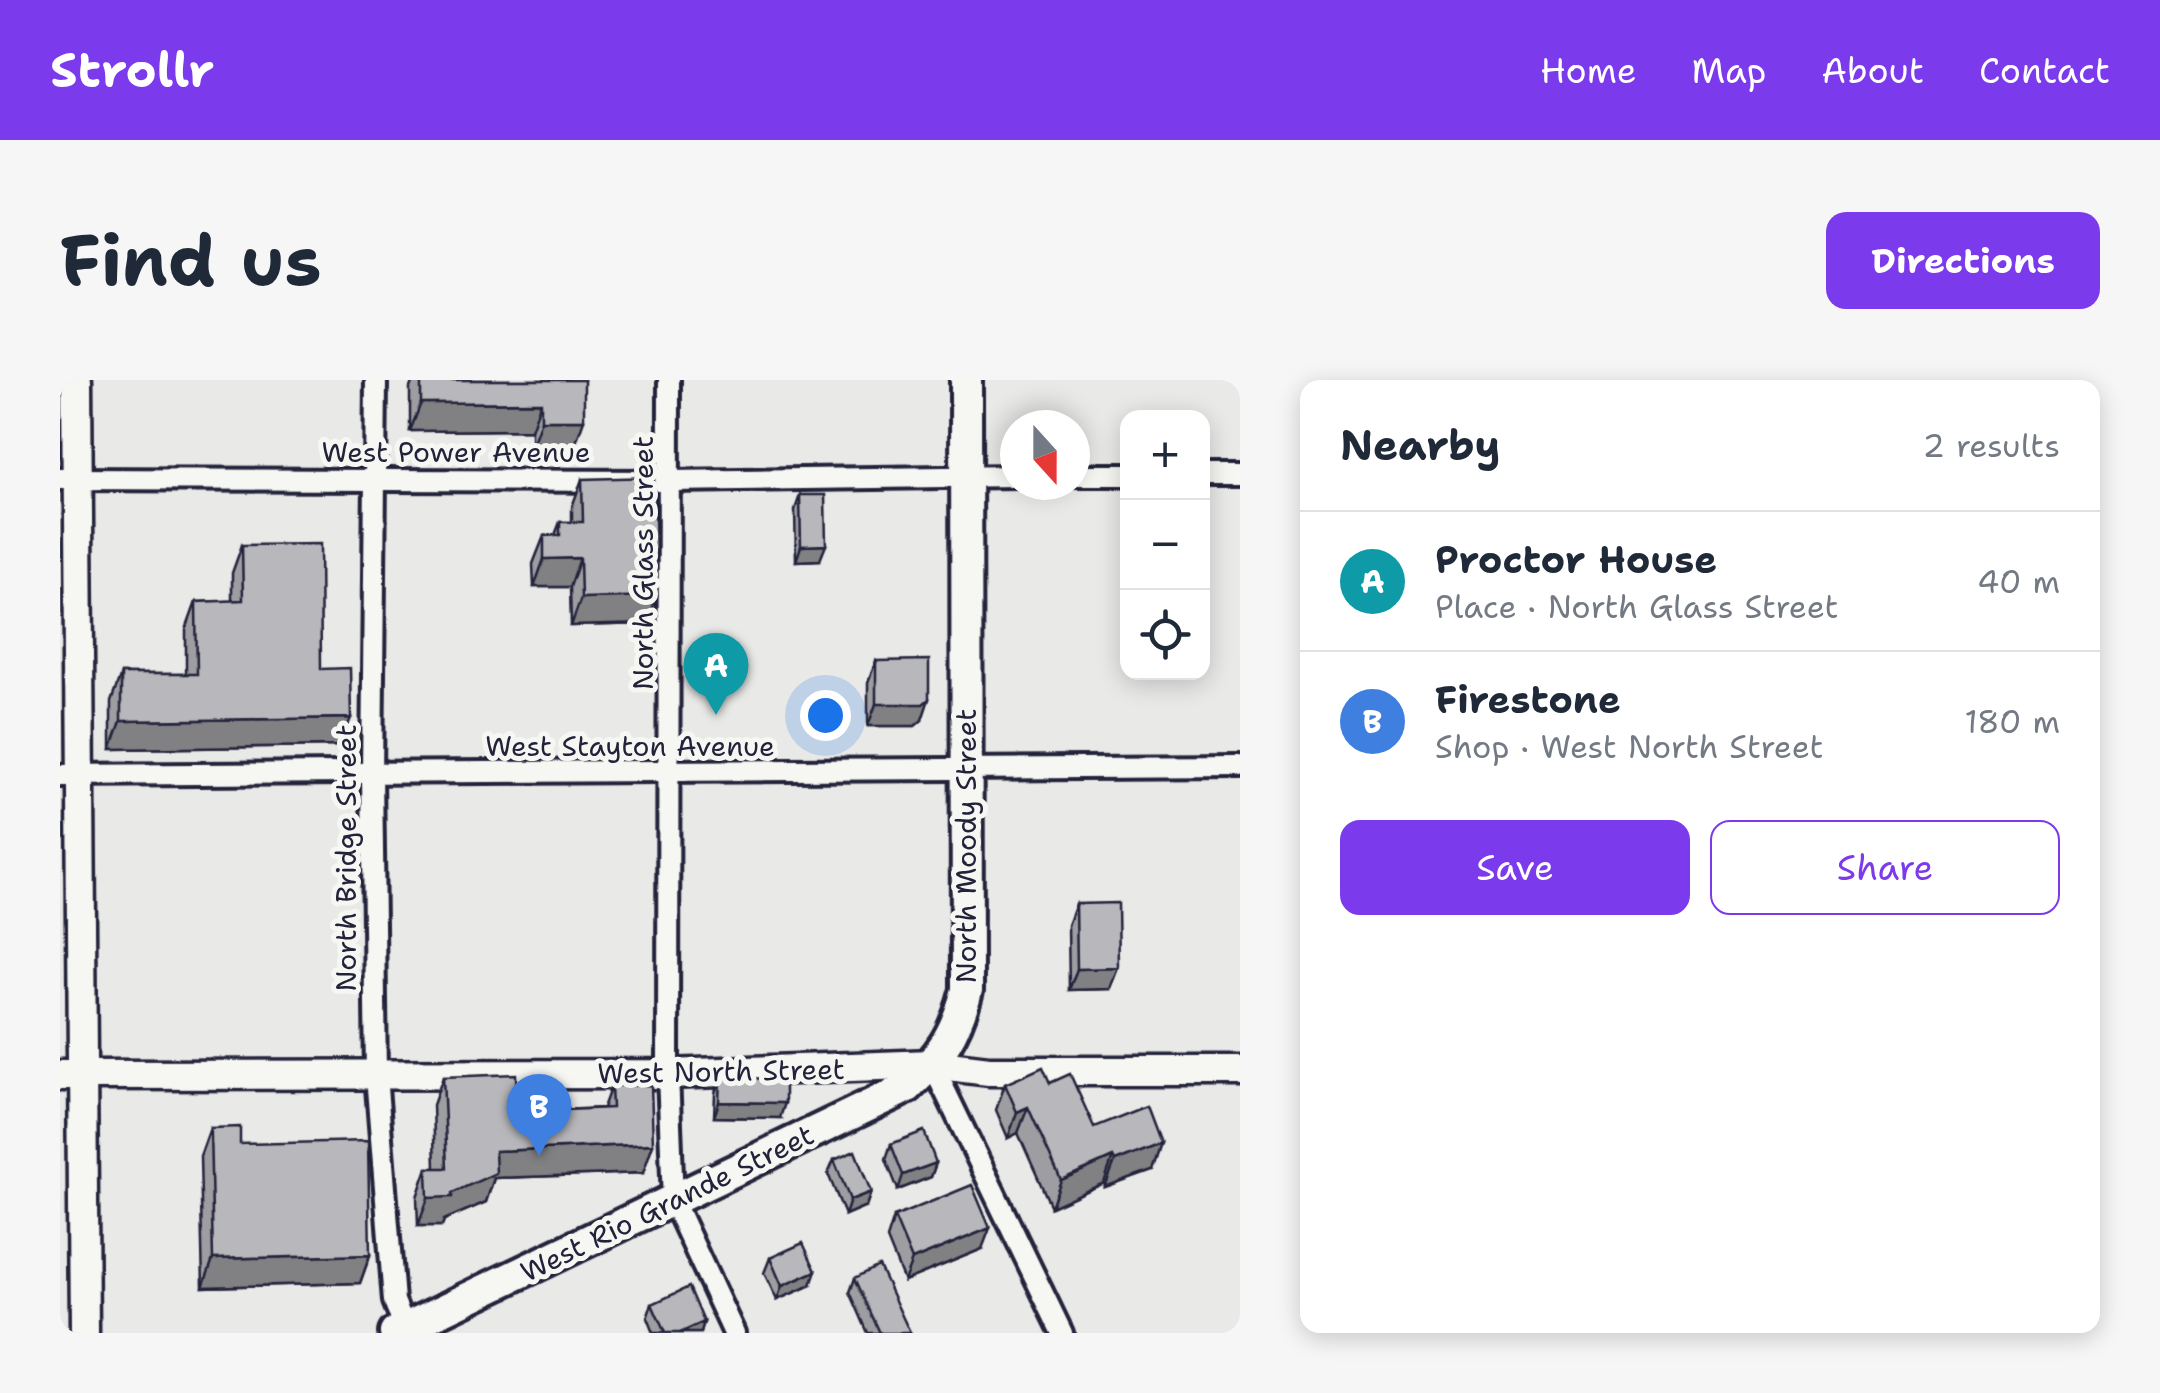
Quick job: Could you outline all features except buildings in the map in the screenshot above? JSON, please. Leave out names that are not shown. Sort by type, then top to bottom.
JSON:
[{"type":"main road","name":"North Moody Street","points":[[932,1064],[958,1023],[967,990],[966,380]]},
{"type":"main road","name":"West Rio Grande Street","points":[[402,1331],[908,1087],[932,1064]]},
{"type":"street","points":[[76,380],[69,479],[70,1075],[84,1333]]},
{"type":"street","name":"North Bridge Street","points":[[376,380],[372,775],[376,1075],[394,1301],[402,1331]]},
{"type":"street","name":"North Glass Street","points":[[669,380],[668,1074],[673,1201],[734,1333]]},
{"type":"street","points":[[1210,474],[1240,474]]},
{"type":"street","points":[[1090,475],[1120,475]]},
{"type":"street","name":"West Power Avenue","points":[[69,479],[671,481],[1000,476]]},
{"type":"street","name":"West Stayton Avenue","points":[[70,775],[671,774],[1240,767]]},
{"type":"street","points":[[932,1064],[1062,1333]]},
{"type":"street","name":"West North Street","points":[[70,1075],[668,1074],[932,1064],[989,1071],[1240,1071]]},
{"type":"place","name":"Proctor House","points":[[716,715]]},
{"type":"place","name":"Firestone","points":[[539,1156]]}]
